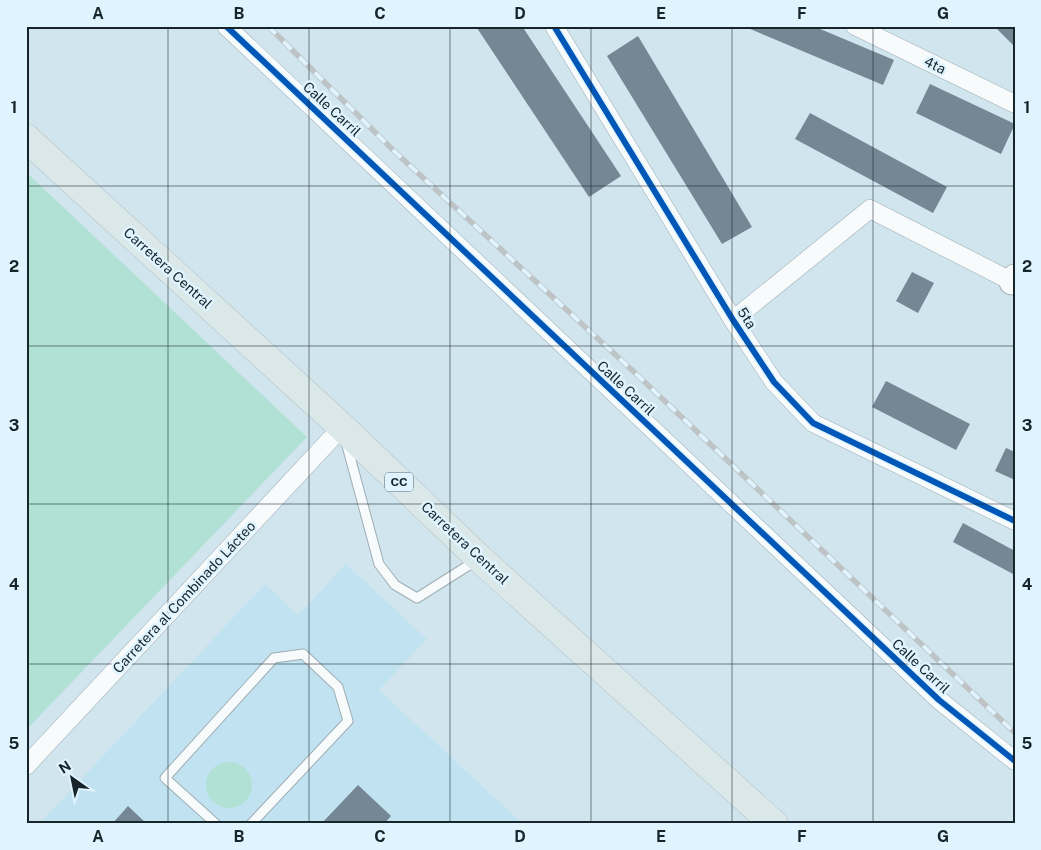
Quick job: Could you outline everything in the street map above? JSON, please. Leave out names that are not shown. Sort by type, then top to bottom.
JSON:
[{"type":"main road","name":"Carretera Central","points":[[26,138],[342,428],[480,559],[774,824]]},
{"type":"street","name":"Calle Carril","points":[[226,26],[939,700],[1015,761]]},
{"type":"street","name":"5ta","points":[[554,26],[732,320],[774,382],[812,423],[1015,521]]},
{"type":"street","name":"4ta","points":[[855,26],[1015,104]]},
{"type":"street","points":[[732,320],[870,209],[1014,280]]},
{"type":"street","name":"Carretera al Combinado Lácteo","points":[[26,766],[342,428]]},
{"type":"lane","points":[[342,428],[379,564],[395,585],[417,598],[480,559]]},
{"type":"lane","points":[[216,824],[164,778],[274,658],[303,654],[338,687],[348,721],[251,824]]},
{"type":"shaded area","points":[[346,564],[427,639],[379,690],[523,824],[39,824],[265,584],[298,615]]},
{"type":"green space","points":[[26,172],[307,437],[26,730]]},
{"type":"green space","points":[[234,762],[238,763],[248,772],[251,776],[251,794],[242,804],[234,808],[224,808],[216,804],[207,794],[206,780],[210,772],[220,763]]},
{"type":"building","points":[[481,26],[522,26],[621,176],[589,197],[477,28]]},
{"type":"building","points":[[743,26],[813,26],[894,60],[883,85]]},
{"type":"building","points":[[994,26],[1015,26],[1015,47]]},
{"type":"building","points":[[638,36],[752,227],[722,244],[607,56]]},
{"type":"building","points":[[930,84],[1015,124],[1001,154],[916,113]]},
{"type":"building","points":[[810,113],[947,187],[933,213],[795,139]]},
{"type":"building","points":[[912,272],[934,283],[918,313],[896,301]]},
{"type":"building","points":[[886,381],[970,424],[956,450],[872,407]]},
{"type":"building","points":[[1006,448],[1015,452],[1015,480],[995,471]]},
{"type":"building","points":[[963,523],[1015,551],[1015,575],[953,542]]},
{"type":"building","points":[[358,785],[391,816],[384,824],[321,824]]},
{"type":"building","points":[[128,806],[147,824],[112,824]]},
{"type":"railway","points":[[268,26],[394,151],[632,370],[1015,733]]},
{"type":"cycle path","points":[[226,26],[939,700],[1015,761]]},
{"type":"cycle path","points":[[554,26],[733,320],[774,382],[813,423],[1015,521]]}]
